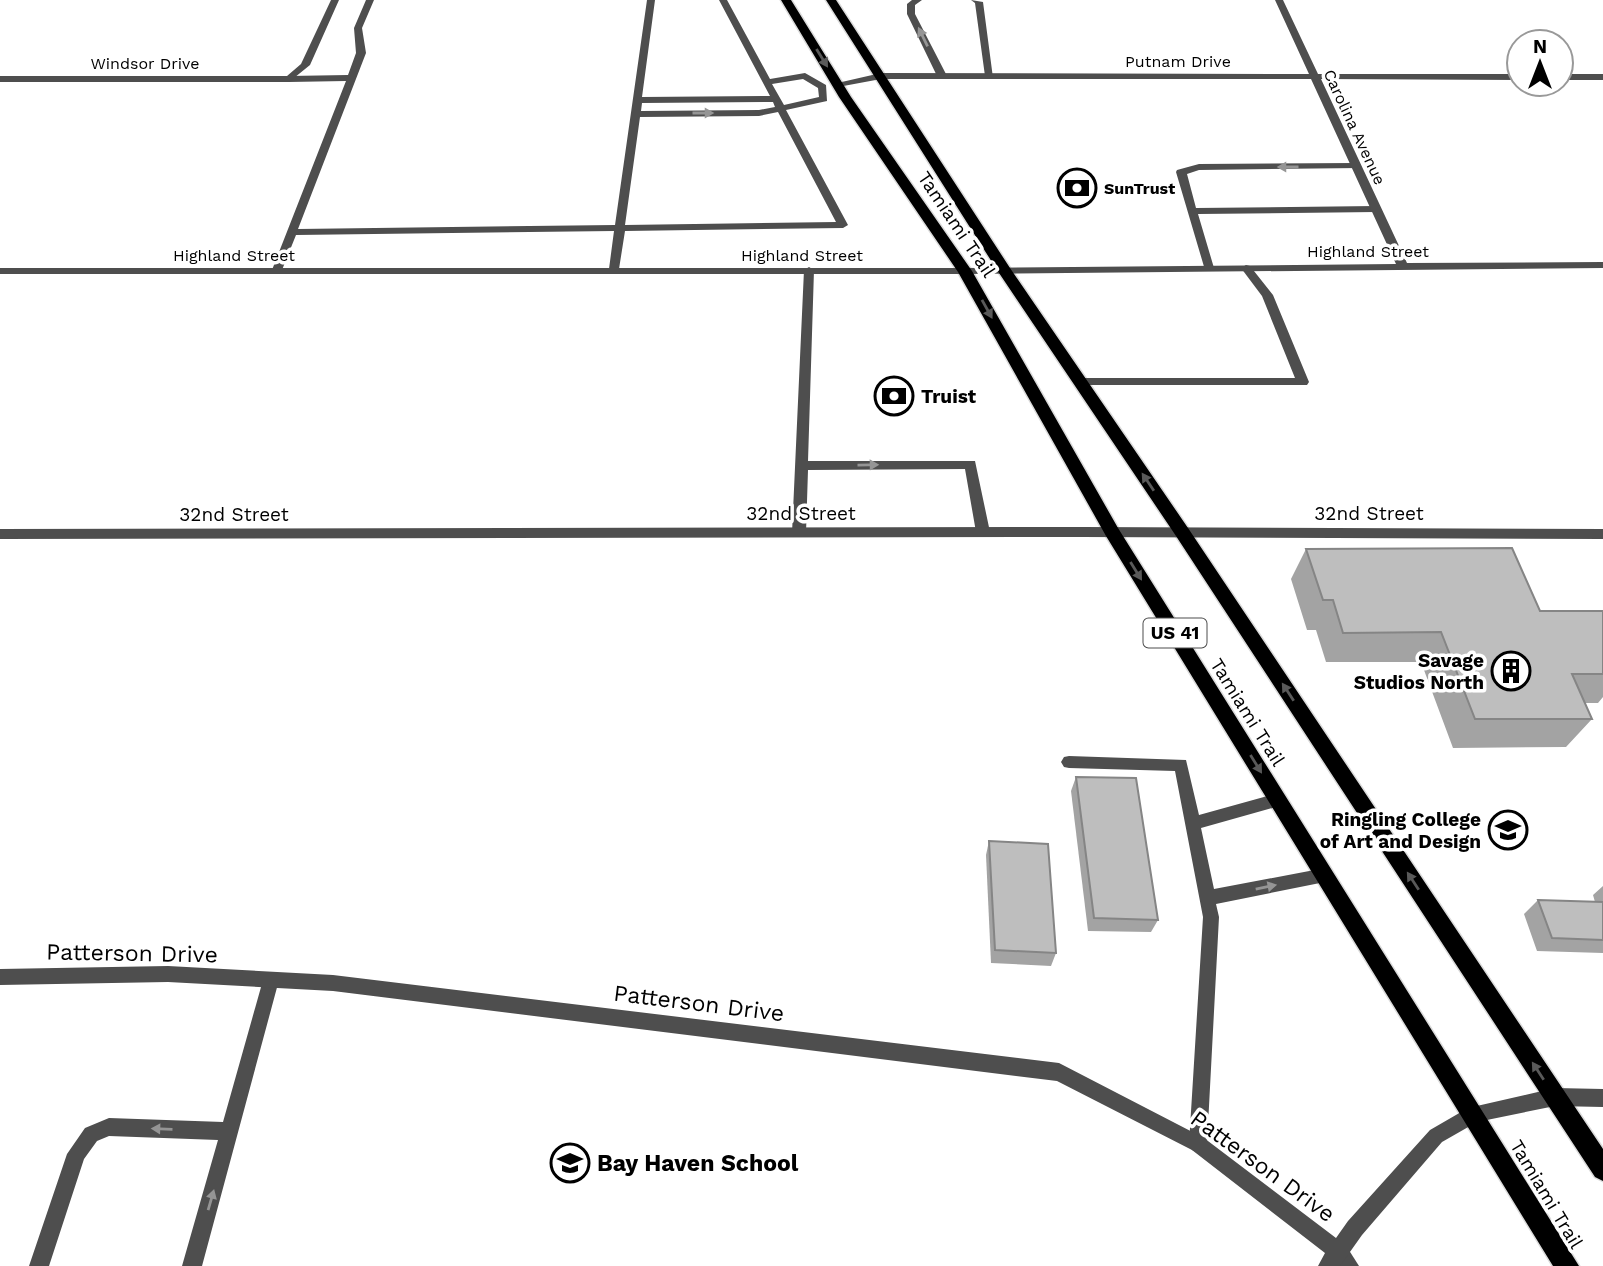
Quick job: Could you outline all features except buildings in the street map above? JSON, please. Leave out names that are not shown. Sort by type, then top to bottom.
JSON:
[{"type":"main road","name":"Tamiami Trail","points":[[786,0],[830,85],[965,271],[1112,532],[1567,1266]]},
{"type":"main road","name":"Tamiami Trail","points":[[831,0],[1004,270],[1182,532],[1603,1169]]},
{"type":"street","points":[[289,79],[305,65],[335,0]]},
{"type":"street","points":[[277,270],[361,53],[358,28],[370,0]]},
{"type":"street","points":[[614,270],[651,0]]},
{"type":"street","points":[[291,232],[843,225],[723,0]]},
{"type":"street","points":[[918,0],[911,4],[911,14],[942,76]]},
{"type":"street","points":[[975,0],[979,2],[990,76]]},
{"type":"street","name":"Carolina Avenue","points":[[1279,0],[1403,266]]},
{"type":"street","points":[[637,100],[777,103],[824,99],[830,85],[805,76],[767,82]]},
{"type":"street","name":"Putnam Drive","points":[[830,85],[881,76],[1505,77]]},
{"type":"street","points":[[1575,77],[1603,77]]},
{"type":"street","name":"Windsor Drive","points":[[0,79],[351,78]]},
{"type":"street","points":[[635,114],[759,113],[777,103]]},
{"type":"street","points":[[1209,268],[1181,172],[1187,169],[1356,166]]},
{"type":"street","points":[[1192,211],[1376,209]]},
{"type":"street","name":"Highland Street","points":[[0,271],[965,271],[1603,265]]},
{"type":"street","points":[[1080,382],[1303,382],[1267,295],[1246,268]]},
{"type":"street","points":[[799,533],[809,270]]},
{"type":"street","points":[[800,466],[971,464],[983,532]]},
{"type":"street","name":"32nd Street","points":[[0,534],[1603,534]]},
{"type":"street","points":[[1069,762],[1181,765],[1210,917],[1198,1144]]},
{"type":"street","points":[[1193,823],[1278,800]]},
{"type":"street","points":[[1207,898],[1325,875]]},
{"type":"street","name":"Patterson Drive","points":[[0,977],[168,974],[334,983],[1059,1072],[1198,1144],[1338,1261]]},
{"type":"street","points":[[192,1266],[271,980]]},
{"type":"street","points":[[1338,1261],[1354,1228],[1436,1136],[1474,1114],[1555,1097],[1603,1098]]},
{"type":"street","points":[[39,1266],[76,1154],[91,1134],[109,1127],[231,1131]]},
{"type":"place","name":"SunTrust","points":[[1077,188]]},
{"type":"place","name":"Truist","points":[[894,396]]},
{"type":"place","name":"Savage Studios North","points":[[1511,671]]},
{"type":"place","name":"Ringling College of Art and Design","points":[[1508,830]]},
{"type":"place","name":"Bay Haven School","points":[[570,1163]]}]
